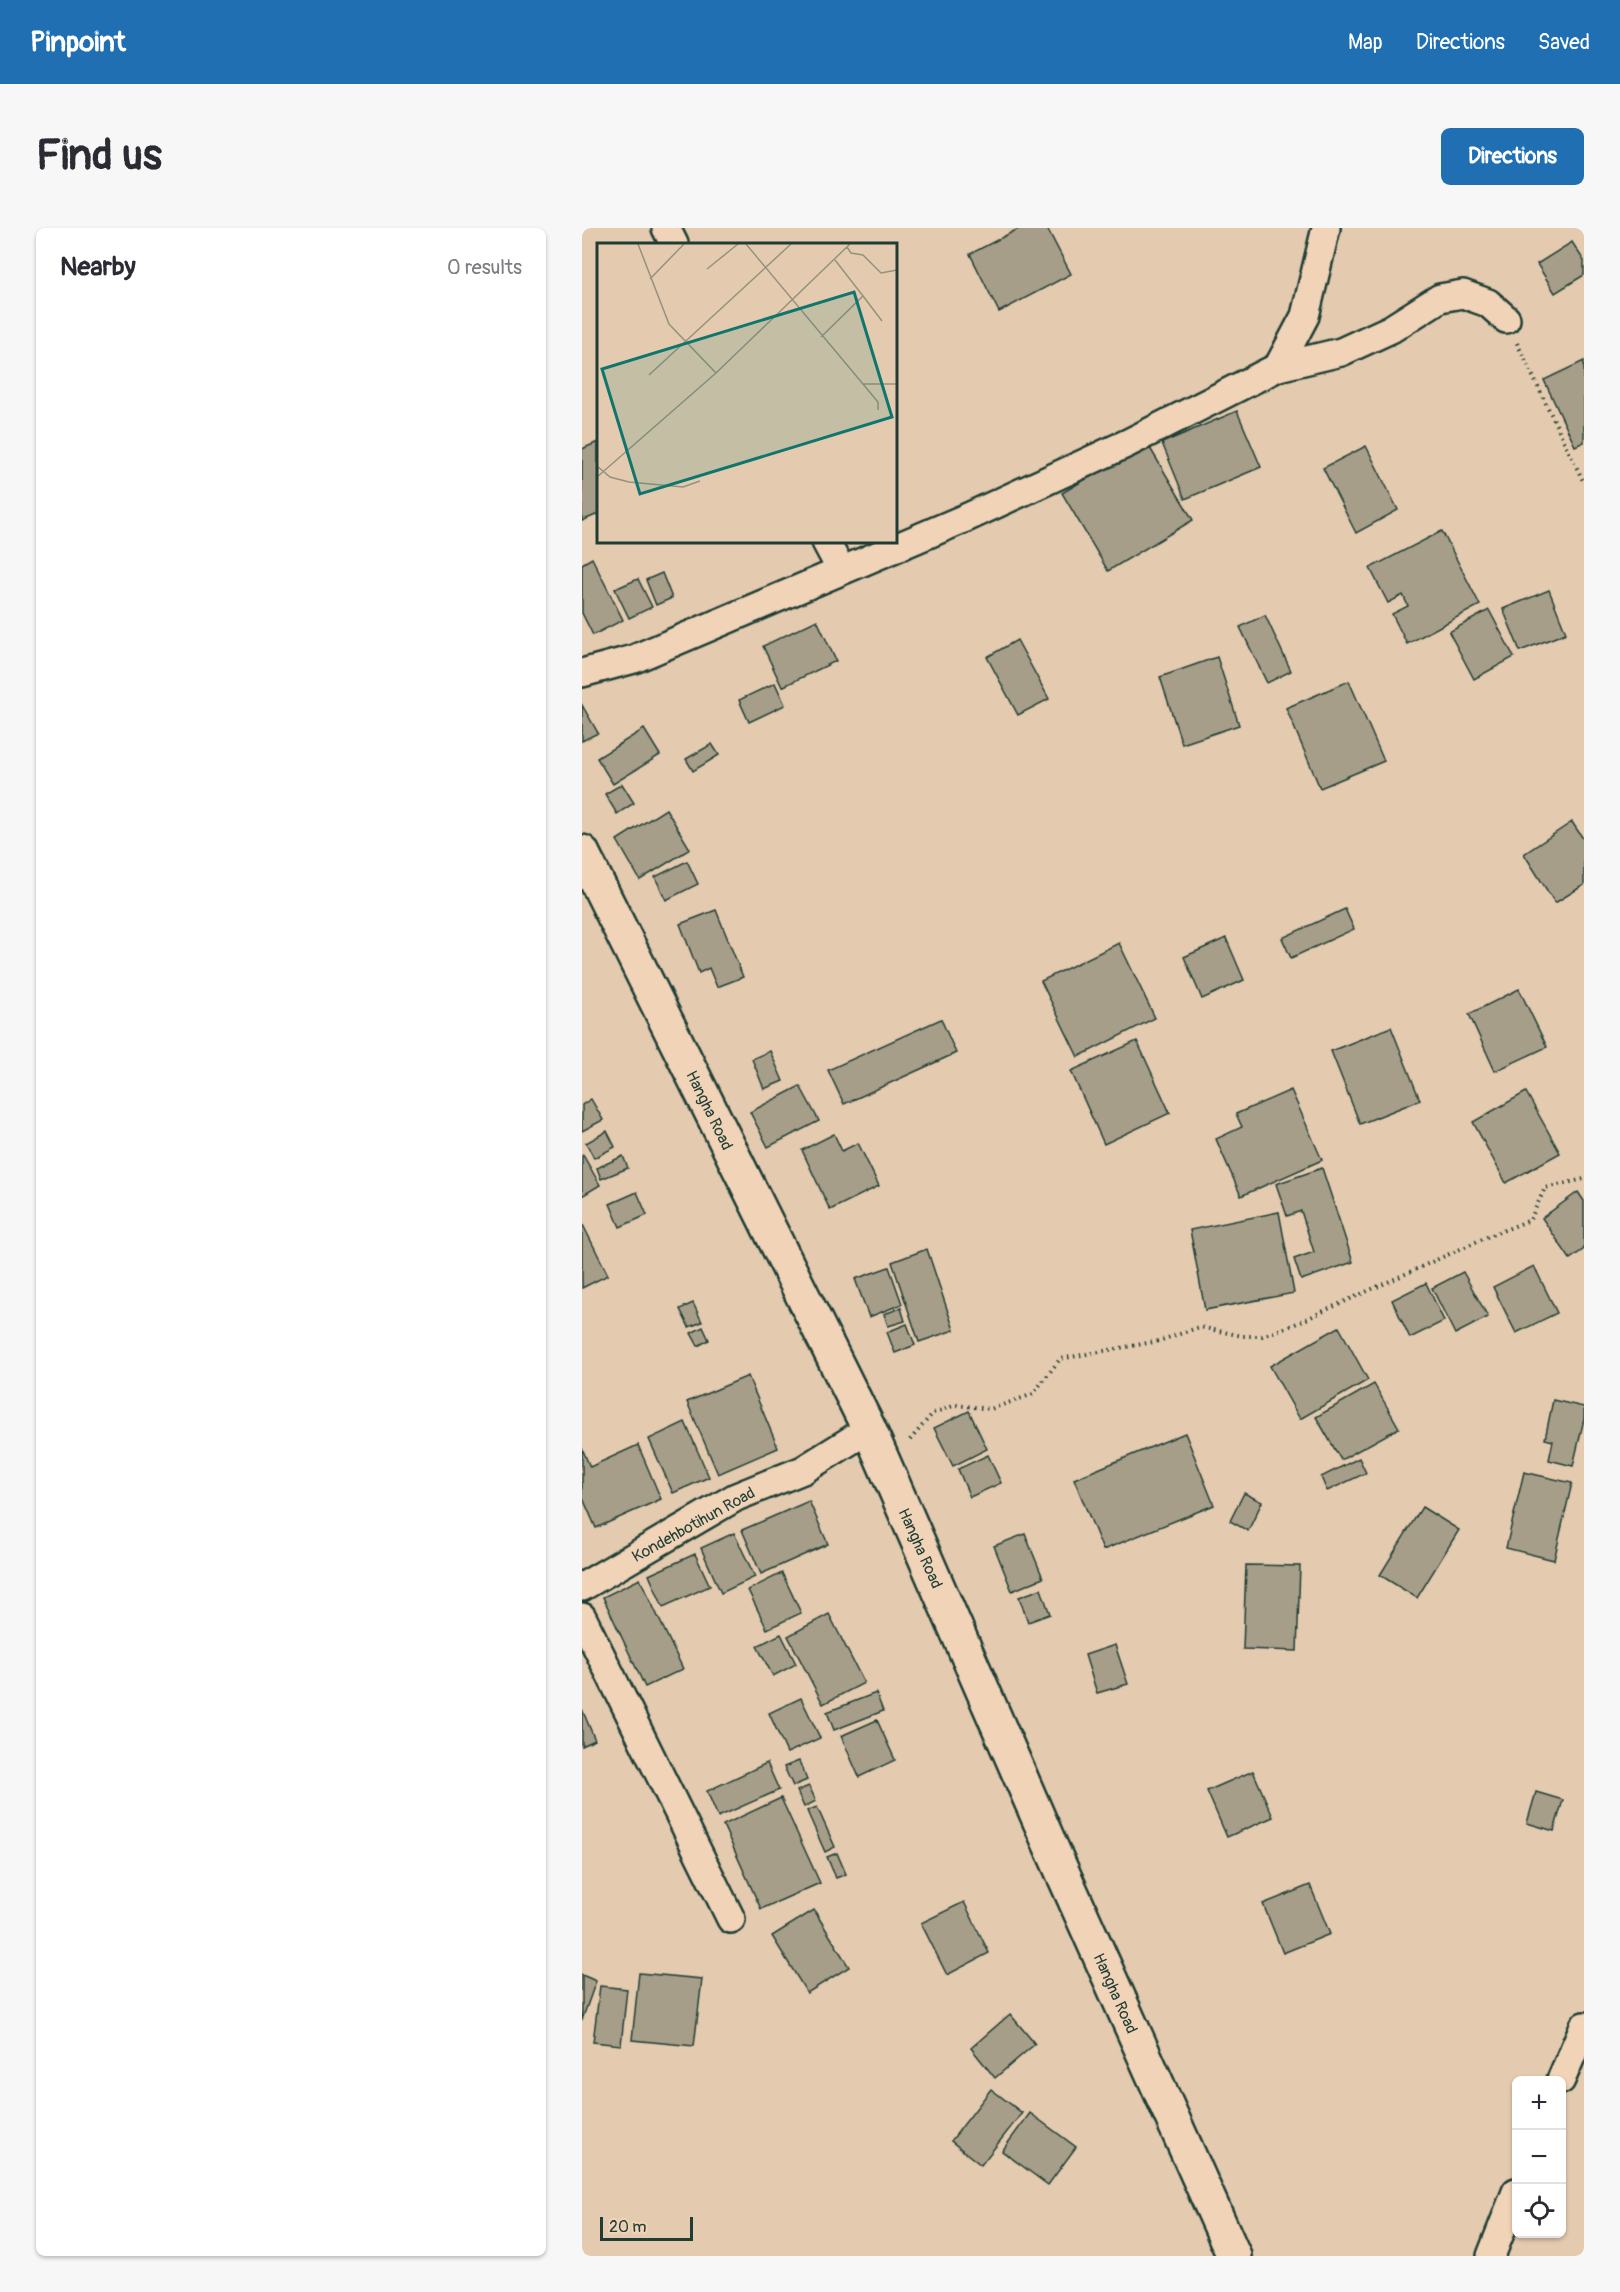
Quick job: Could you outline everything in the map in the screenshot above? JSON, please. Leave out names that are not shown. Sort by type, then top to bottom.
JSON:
[{"type":"highway","name":"Hangha Road","points":[[582,852],[868,1429],[1234,2256]]},
{"type":"street","points":[[666,228],[674,243]]},
{"type":"street","points":[[1278,367],[1305,316],[1326,228]]},
{"type":"street","points":[[582,673],[634,658],[968,517],[1128,443],[1278,367],[1341,352],[1391,329],[1440,298],[1463,294],[1488,303],[1506,319]]},
{"type":"street","points":[[827,543],[841,570]]},
{"type":"street","name":"Kondehbotihun Road","points":[[582,1587],[736,1497],[803,1470],[868,1429]]},
{"type":"street","points":[[582,1617],[731,1919]]},
{"type":"street","points":[[1563,2076],[1584,2026]]},
{"type":"street","points":[[1491,2256],[1512,2202]]},
{"type":"path","points":[[1506,319],[1584,483]]},
{"type":"path","points":[[886,1468],[933,1413],[956,1405],[991,1408],[1033,1394],[1060,1359],[1159,1341],[1200,1327],[1242,1336],[1262,1336],[1293,1325],[1489,1236],[1530,1220],[1545,1188],[1584,1179]]},
{"type":"building","points":[[1020,228],[1047,228],[1071,274],[999,312],[970,254]]},
{"type":"building","points":[[1572,242],[1584,261],[1584,275],[1555,293],[1537,264]]},
{"type":"building","points":[[1584,361],[1584,442],[1575,446],[1544,380]]},
{"type":"building","points":[[1237,411],[1261,467],[1185,499],[1162,443]]},
{"type":"building","points":[[597,442],[597,514],[582,521],[582,449]]},
{"type":"building","points":[[1147,443],[1193,520],[1108,571],[1062,493]]},
{"type":"building","points":[[1366,446],[1398,510],[1356,533],[1323,468]]},
{"type":"building","points":[[1442,531],[1480,605],[1407,644],[1392,614],[1408,606],[1403,595],[1388,603],[1370,568]]},
{"type":"building","points":[[592,558],[623,620],[593,635],[582,613],[582,564]]},
{"type":"building","points":[[662,573],[672,598],[656,605],[646,580]]},
{"type":"building","points":[[638,579],[652,607],[629,618],[615,589]]},
{"type":"building","points":[[1549,590],[1566,633],[1520,651],[1503,609]]},
{"type":"building","points":[[1489,610],[1514,657],[1474,679],[1449,632]]},
{"type":"building","points":[[1265,615],[1291,671],[1267,683],[1240,627]]},
{"type":"building","points":[[817,620],[836,661],[782,687],[763,646]]},
{"type":"building","points":[[1017,640],[1049,699],[1018,715],[987,657]]},
{"type":"building","points":[[1217,657],[1239,725],[1182,744],[1160,677]]},
{"type":"building","points":[[1349,681],[1384,761],[1320,788],[1286,708]]},
{"type":"building","points":[[775,683],[785,705],[749,722],[739,700]]},
{"type":"building","points":[[582,705],[598,733],[582,741]]},
{"type":"building","points":[[644,729],[660,755],[613,784],[597,758]]},
{"type":"building","points":[[712,744],[719,755],[693,771],[686,759]]},
{"type":"building","points":[[622,784],[634,803],[617,814],[605,794]]},
{"type":"building","points":[[666,809],[690,849],[640,880],[617,840]]},
{"type":"building","points":[[1572,822],[1584,840],[1584,885],[1555,903],[1524,854]]},
{"type":"building","points":[[687,861],[698,884],[666,900],[655,877]]},
{"type":"building","points":[[1345,909],[1354,929],[1291,958],[1282,938]]},
{"type":"building","points":[[716,910],[743,977],[717,987],[709,968],[699,973],[680,924]]},
{"type":"building","points":[[1226,938],[1244,980],[1202,999],[1184,957]]},
{"type":"building","points":[[1119,943],[1155,1018],[1078,1057],[1041,981]]},
{"type":"building","points":[[1519,989],[1547,1047],[1495,1071],[1469,1014]]},
{"type":"building","points":[[941,1019],[956,1053],[844,1104],[828,1070]]},
{"type":"building","points":[[1391,1027],[1420,1100],[1360,1124],[1331,1051]]},
{"type":"building","points":[[1137,1041],[1170,1113],[1104,1144],[1071,1071]]},
{"type":"building","points":[[770,1051],[783,1081],[764,1089],[752,1059]]},
{"type":"building","points":[[800,1086],[819,1121],[768,1147],[750,1112]]},
{"type":"building","points":[[1291,1090],[1322,1160],[1241,1196],[1216,1139],[1242,1127],[1236,1114]]},
{"type":"building","points":[[1526,1092],[1560,1153],[1506,1183],[1473,1122]]},
{"type":"building","points":[[591,1099],[603,1120],[582,1131],[582,1105]]},
{"type":"building","points":[[607,1131],[615,1147],[594,1158],[586,1143]]},
{"type":"building","points":[[834,1134],[842,1151],[858,1143],[879,1186],[830,1210],[802,1150]]},
{"type":"building","points":[[582,1156],[600,1185],[582,1196]]},
{"type":"building","points":[[623,1156],[628,1168],[601,1179],[597,1168]]},
{"type":"building","points":[[1322,1168],[1353,1262],[1301,1280],[1294,1259],[1314,1252],[1301,1211],[1287,1216],[1276,1184]]},
{"type":"building","points":[[637,1192],[647,1215],[620,1227],[610,1204]]},
{"type":"building","points":[[1578,1192],[1584,1201],[1584,1249],[1570,1259],[1542,1218]]},
{"type":"building","points":[[1279,1212],[1294,1293],[1205,1310],[1190,1230]]},
{"type":"building","points":[[582,1223],[608,1275],[582,1288]]},
{"type":"building","points":[[927,1249],[954,1330],[919,1342],[892,1262]]},
{"type":"building","points":[[1534,1266],[1557,1313],[1516,1333],[1493,1287]]},
{"type":"building","points":[[889,1267],[902,1304],[869,1317],[855,1279]]},
{"type":"building","points":[[1463,1272],[1488,1317],[1455,1334],[1432,1288]]},
{"type":"building","points":[[1426,1283],[1444,1321],[1410,1338],[1392,1300]]},
{"type":"building","points":[[693,1303],[702,1322],[689,1327],[680,1309]]},
{"type":"building","points":[[901,1308],[905,1321],[888,1326],[884,1314]]},
{"type":"building","points":[[907,1324],[915,1345],[895,1353],[887,1332]]},
{"type":"building","points":[[703,1327],[709,1340],[698,1346],[691,1333]]},
{"type":"building","points":[[1339,1327],[1368,1380],[1300,1419],[1270,1366]]},
{"type":"building","points":[[748,1376],[778,1448],[718,1474],[687,1402]]},
{"type":"building","points":[[1374,1384],[1399,1428],[1341,1460],[1316,1417]]},
{"type":"building","points":[[1553,1400],[1584,1407],[1584,1419],[1573,1466],[1549,1460],[1553,1441],[1545,1439]]},
{"type":"building","points":[[969,1411],[987,1449],[953,1466],[934,1428]]},
{"type":"building","points":[[685,1422],[709,1477],[673,1493],[649,1439]]},
{"type":"building","points":[[1185,1433],[1214,1505],[1103,1550],[1074,1479]]},
{"type":"building","points":[[638,1445],[661,1499],[596,1528],[582,1496],[582,1448],[590,1467]]},
{"type":"building","points":[[988,1455],[1001,1483],[970,1497],[958,1469]]},
{"type":"building","points":[[1359,1458],[1366,1473],[1327,1491],[1321,1477]]},
{"type":"building","points":[[1524,1472],[1572,1483],[1554,1560],[1506,1548]]},
{"type":"building","points":[[1244,1493],[1262,1502],[1248,1531],[1230,1521]]},
{"type":"building","points":[[809,1501],[828,1544],[761,1574],[742,1530]]},
{"type":"building","points":[[1422,1507],[1459,1530],[1417,1598],[1380,1575]]},
{"type":"building","points":[[734,1533],[755,1577],[721,1593],[701,1548]]},
{"type":"building","points":[[1025,1534],[1043,1578],[1012,1591],[994,1546]]},
{"type":"building","points":[[695,1554],[710,1586],[663,1607],[649,1575]]},
{"type":"building","points":[[1246,1565],[1300,1566],[1297,1651],[1243,1649]]},
{"type":"building","points":[[782,1573],[801,1613],[767,1629],[748,1590]]},
{"type":"building","points":[[640,1579],[683,1669],[645,1687],[603,1597]]},
{"type":"building","points":[[1041,1589],[1050,1614],[1028,1622],[1019,1597]]},
{"type":"building","points":[[829,1614],[864,1683],[823,1704],[788,1636]]},
{"type":"building","points":[[781,1634],[796,1664],[773,1676],[757,1646]]},
{"type":"building","points":[[1115,1645],[1128,1684],[1097,1693],[1085,1655]]},
{"type":"building","points":[[876,1693],[883,1711],[834,1730],[827,1712]]},
{"type":"building","points":[[801,1698],[820,1738],[787,1753],[769,1713]]},
{"type":"building","points":[[582,1709],[595,1740],[582,1746]]},
{"type":"building","points":[[877,1720],[895,1760],[859,1777],[841,1736]]},
{"type":"building","points":[[799,1761],[807,1780],[793,1786],[784,1767]]},
{"type":"building","points":[[767,1763],[779,1790],[718,1817],[707,1791]]},
{"type":"building","points":[[1253,1771],[1273,1817],[1227,1837],[1207,1791]]},
{"type":"building","points":[[809,1786],[816,1801],[804,1807],[797,1791]]},
{"type":"building","points":[[1536,1792],[1563,1800],[1554,1831],[1527,1823]]},
{"type":"building","points":[[781,1798],[820,1883],[761,1909],[723,1825]]},
{"type":"building","points":[[817,1807],[835,1847],[825,1852],[807,1811]]},
{"type":"building","points":[[837,1853],[846,1874],[836,1878],[827,1857]]},
{"type":"building","points":[[1310,1885],[1330,1934],[1283,1953],[1263,1904]]},
{"type":"building","points":[[964,1902],[989,1953],[947,1975],[921,1923]]},
{"type":"building","points":[[814,1910],[849,1967],[807,1993],[772,1936]]},
{"type":"building","points":[[639,1973],[702,1979],[694,2046],[632,2040]]},
{"type":"building","points":[[582,1975],[596,1981],[582,2020]]},
{"type":"building","points":[[600,1986],[627,1989],[621,2045],[593,2042]]},
{"type":"building","points":[[1010,2014],[1035,2044],[995,2078],[971,2048]]},
{"type":"building","points":[[991,2089],[1022,2113],[981,2165],[951,2141]]},
{"type":"building","points":[[1030,2113],[1076,2147],[1048,2185],[1002,2151]]}]
